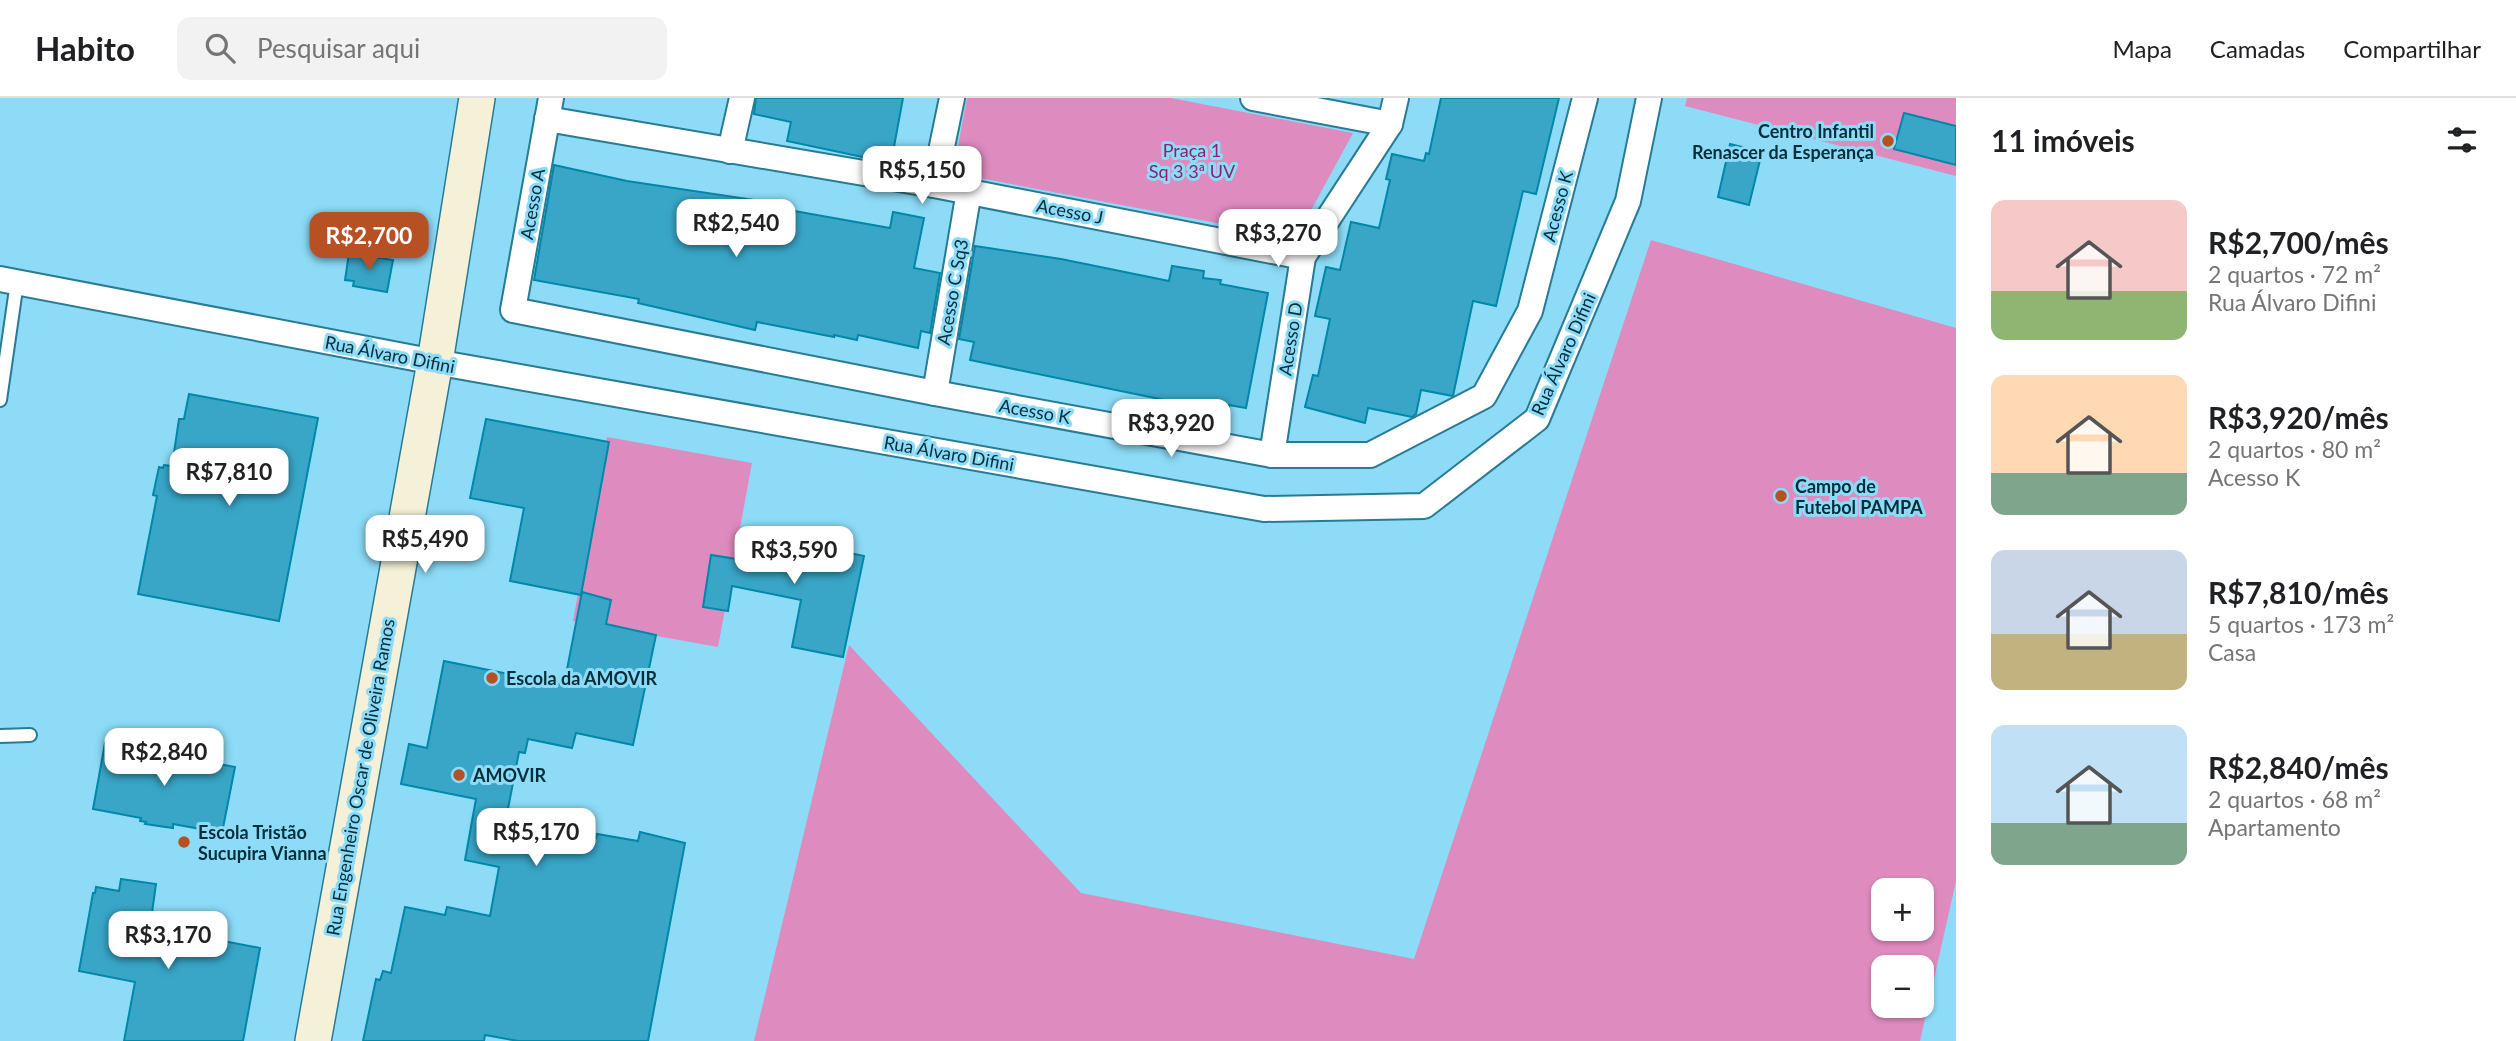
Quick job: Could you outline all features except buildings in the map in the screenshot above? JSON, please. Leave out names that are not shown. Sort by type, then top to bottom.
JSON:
[{"type":"street","name":"Rua Engenheiro Oscar de Oliveira Ramos","points":[[313,1041],[435,362],[477,98]]},
{"type":"street","points":[[730,151],[742,98]]},
{"type":"street","points":[[934,185],[952,98]]},
{"type":"street","points":[[1253,98],[1390,124],[1396,98]]},
{"type":"street","name":"Acesso K","points":[[513,310],[935,393],[1272,455],[1370,455],[1484,396],[1530,311],[1585,98]]},
{"type":"street","name":"Rua Álvaro Difini","points":[[8,280],[435,362],[1264,509],[1424,506],[1537,419],[1628,201],[1649,98]]},
{"type":"street","name":"Acesso J","points":[[550,109],[730,151],[969,191],[1303,257]]},
{"type":"street","name":"Acesso A","points":[[513,310],[550,109]]},
{"type":"street","name":"Acesso D","points":[[1272,455],[1303,257],[1390,124]]},
{"type":"street","name":"Acesso C Sq3","points":[[935,393],[969,191]]},
{"type":"lane","points":[[0,400],[8,280]]},
{"type":"lane","points":[[0,736],[30,735]]},
{"type":"green space","name":"Praça 1 Sq 3 3ª UV","points":[[967,98],[1171,98],[1353,133],[1296,238],[953,173]]},
{"type":"green space","name":"Centro Infantil Renascer da Esperança","points":[[1687,98],[1956,98],[1956,176],[1685,106]]},
{"type":"green space","points":[[1651,240],[1956,328],[1956,881],[1934,979],[1934,955],[1871,955],[1871,1018],[1925,1018],[1920,1041],[754,1041],[849,645],[1081,893],[1414,959]]},
{"type":"green space","points":[[607,437],[752,463],[718,647],[573,621]]},
{"type":"place","name":"Centro Infantil Renascer da Esperança","points":[[1888,141]]},
{"type":"place","name":"Campo de Futebol PAMPA","points":[[1781,496]]},
{"type":"place","name":"Escola da AMOVIR","points":[[492,678]]},
{"type":"place","name":"AMOVIR","points":[[459,775]]},
{"type":"place","name":"Escola Tristão Sucupira Vianna","points":[[184,842]]}]
